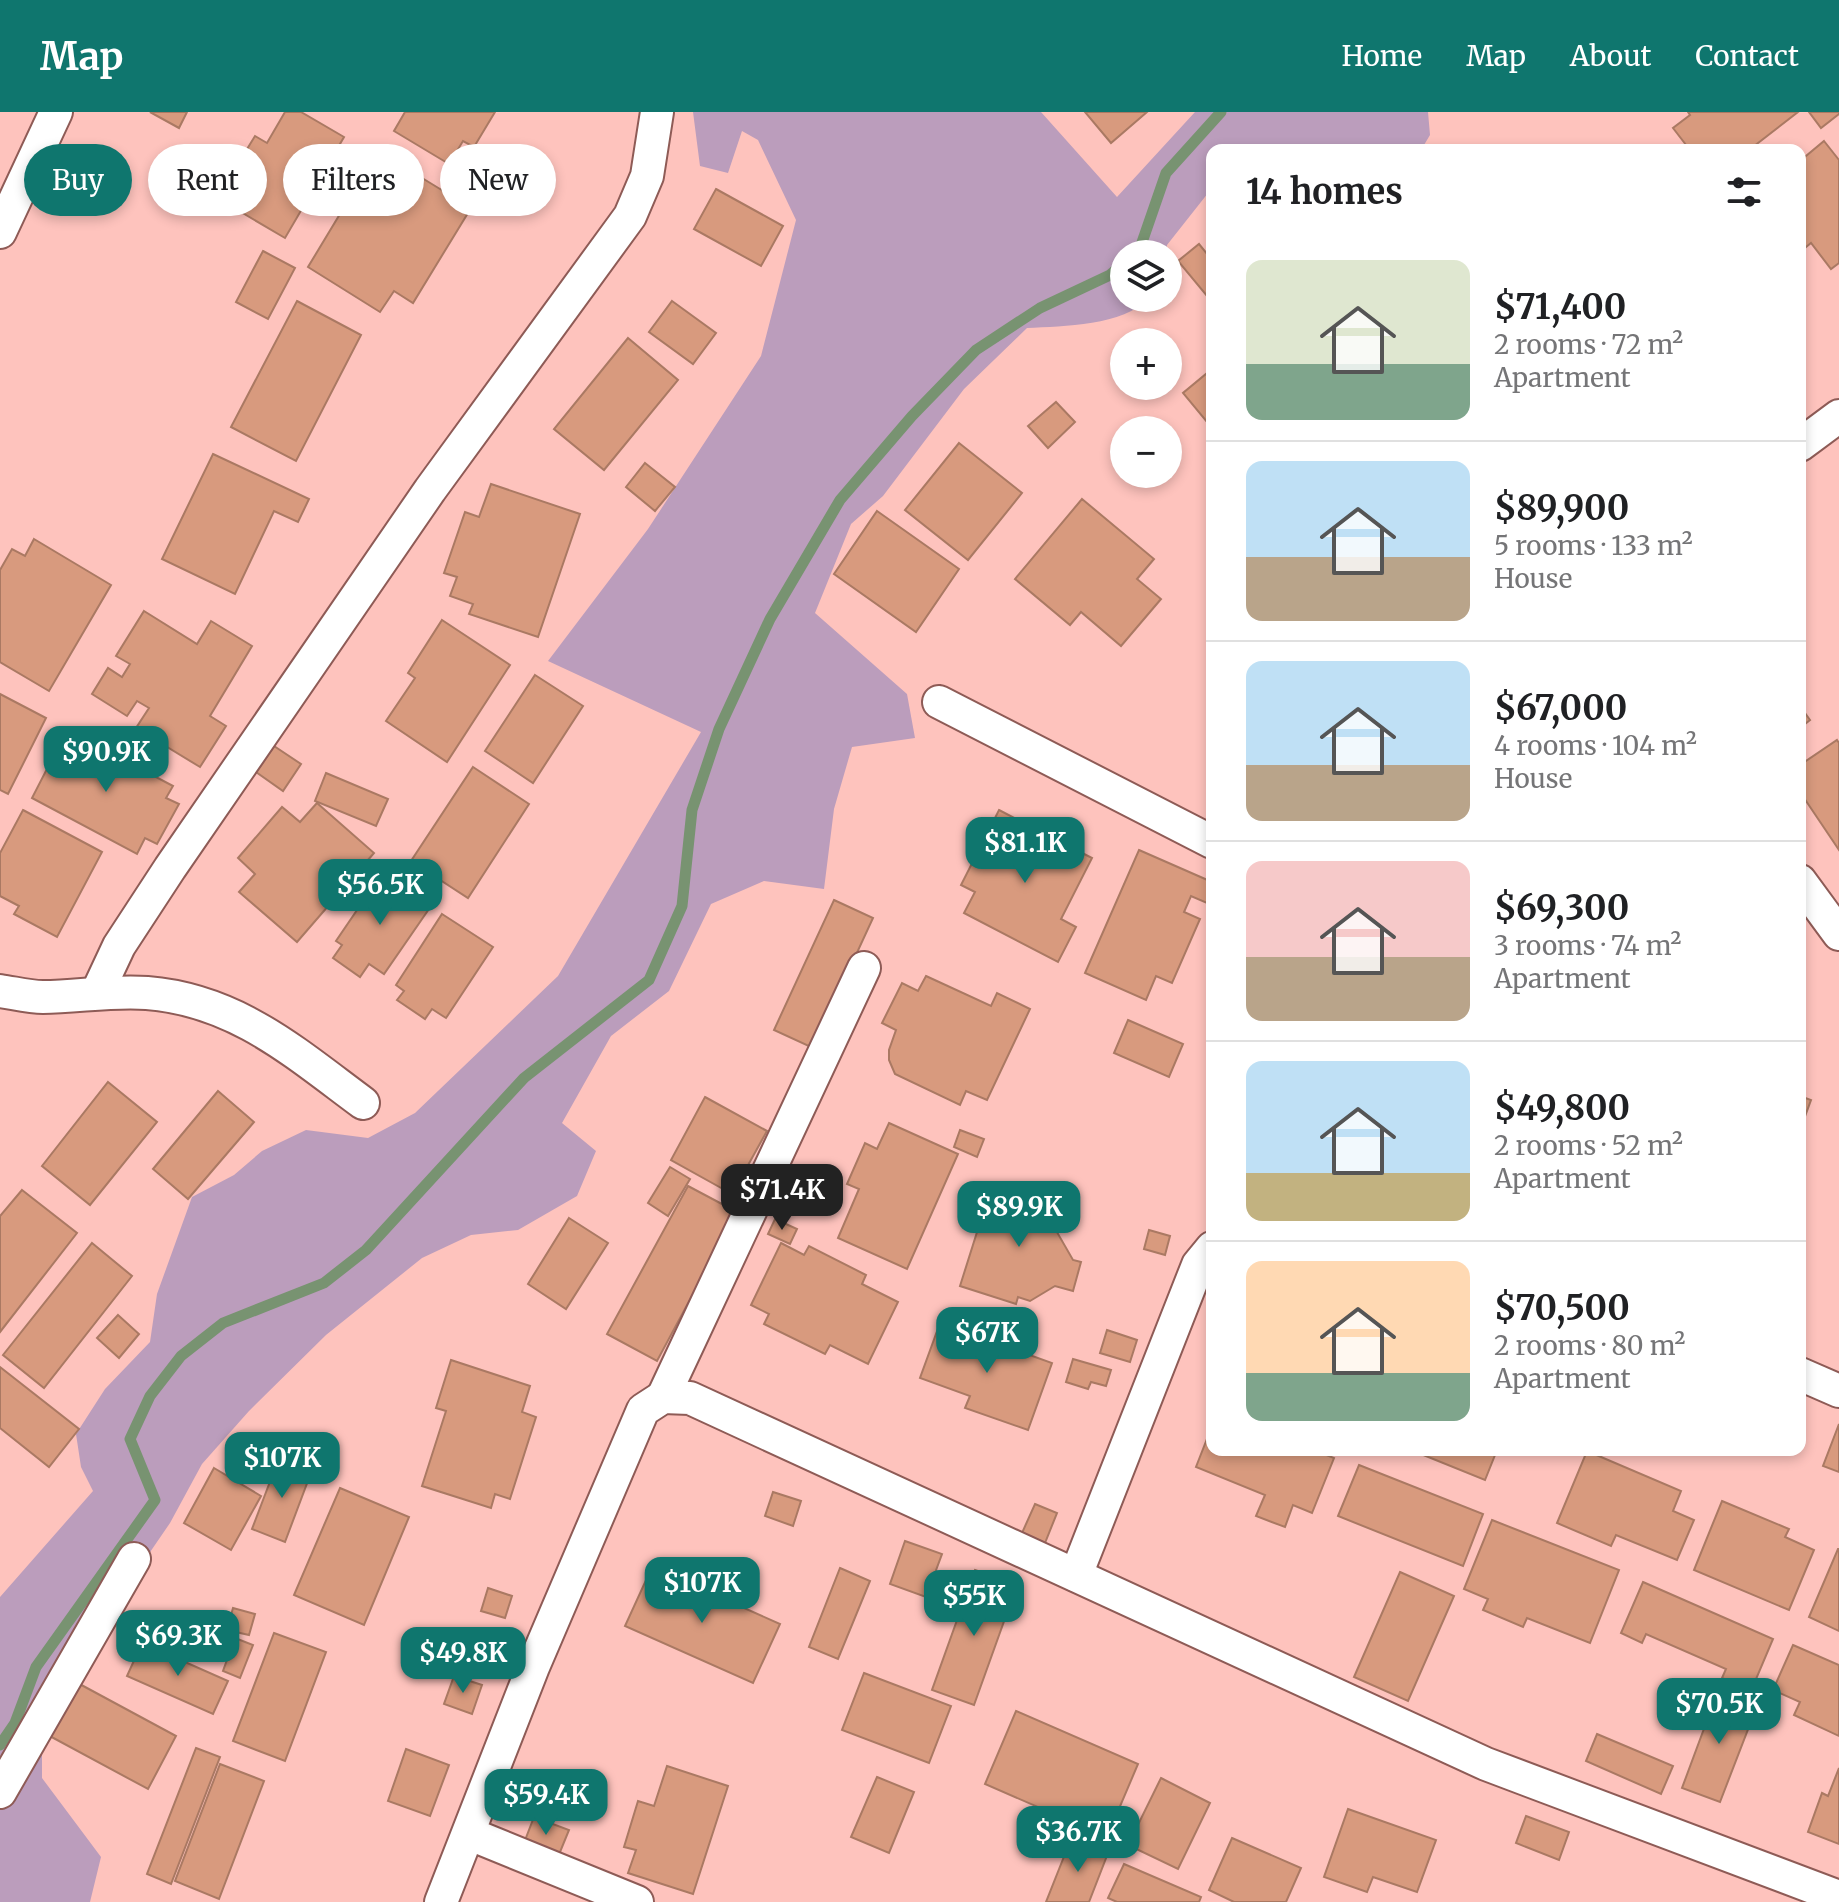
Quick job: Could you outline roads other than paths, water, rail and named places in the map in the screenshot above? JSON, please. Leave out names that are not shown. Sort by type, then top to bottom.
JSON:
[{"type":"street","points":[[0,232],[56,112]]},
{"type":"street","points":[[97,993],[119,946],[170,868],[430,490],[630,216],[647,176],[657,112]]},
{"type":"street","points":[[1806,441],[1839,416]]},
{"type":"street","points":[[939,702],[1206,839]]},
{"type":"street","points":[[1806,889],[1839,934]]},
{"type":"street","points":[[441,1902],[533,1667],[643,1410],[663,1397],[864,968]]},
{"type":"street","points":[[0,991],[41,997],[148,993],[211,1004],[276,1038],[363,1103]]},
{"type":"street","points":[[1076,1575],[1198,1265],[1206,1255]]},
{"type":"street","points":[[1806,1377],[1839,1391]]},
{"type":"street","points":[[663,1397],[690,1398],[1486,1764],[1839,1897]]},
{"type":"street","points":[[0,1792],[134,1559]]},
{"type":"street","points":[[470,1834],[637,1902]]},
{"type":"waterway","points":[[1143,240],[1166,173],[1221,112]]},
{"type":"waterway","points":[[0,1745],[15,1723],[36,1667],[155,1500],[130,1439],[150,1396],[181,1356],[223,1323],[324,1283],[366,1250],[524,1078],[649,980],[682,906],[692,810],[719,729],[770,619],[840,500],[912,416],[976,350],[1040,308],[1110,275]]}]
